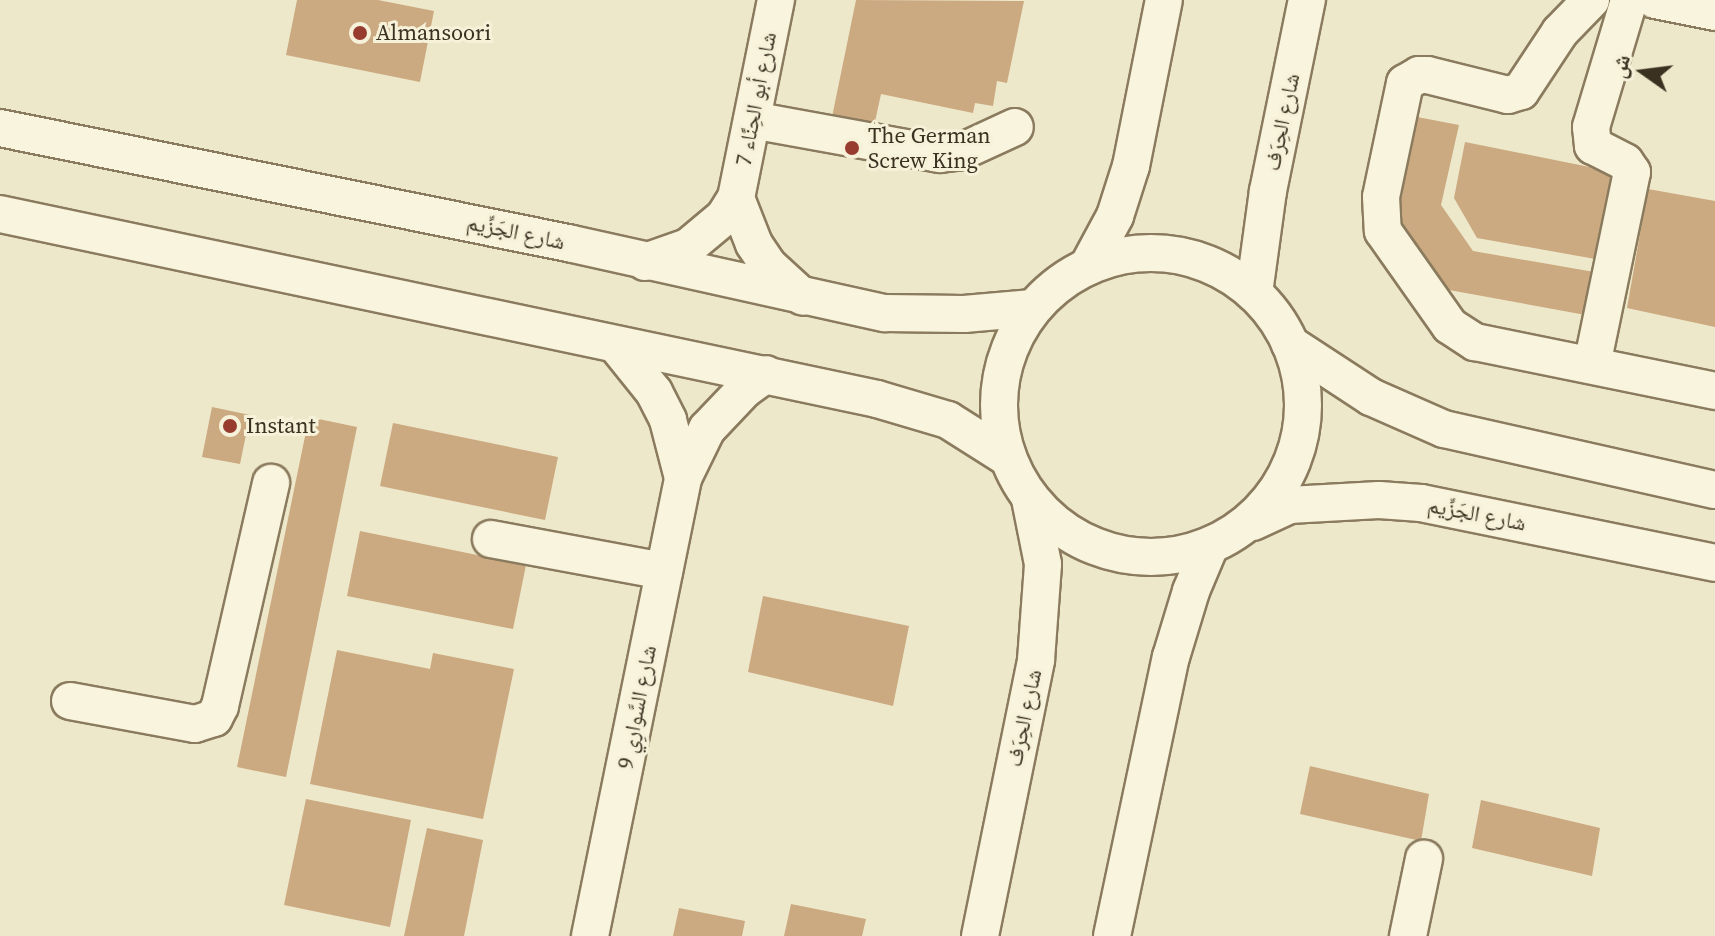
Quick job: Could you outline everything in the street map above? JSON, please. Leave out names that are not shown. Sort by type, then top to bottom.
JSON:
[{"type":"street","name":"شارع أبو الحِنَّاء 7","points":[[645,262],[688,247],[724,217],[736,198],[776,0]]},
{"type":"street","points":[[1088,266],[1115,216],[1131,166],[1164,0]]},
{"type":"street","points":[[1591,0],[1560,32],[1521,91],[1508,95],[1427,75],[1419,75],[1405,83],[1380,215],[1391,247],[1450,326],[1475,342],[1715,391]]},
{"type":"street","points":[[1592,365],[1632,172],[1625,162],[1593,146],[1591,127],[1629,0]]},
{"type":"street","points":[[1655,0],[1715,12]]},
{"type":"street","name":"شارع الحِرَف","points":[[1254,293],[1268,191],[1309,2]]},
{"type":"street","points":[[752,120],[940,154],[963,151],[1015,127]]},
{"type":"street","name":"شارع الجَزِّيم","points":[[0,128],[553,239],[805,298],[885,313],[964,314],[1033,308]]},
{"type":"street","name":"شارع أبو الحِنَّاء 7","points":[[736,198],[754,244],[768,265],[805,298]]},
{"type":"street","points":[[0,214],[877,399],[948,420],[1008,458]]},
{"type":"street","points":[[1030,499],[1008,458],[1000,419],[1001,380],[1013,342],[1033,308],[1058,284],[1088,266],[1130,254],[1175,254],[1218,268],[1254,293],[1275,316],[1290,344],[1300,377],[1303,411],[1297,445],[1285,477],[1266,505],[1225,537],[1191,591],[1171,657],[1112,936]]},
{"type":"street","points":[[1290,344],[1371,397],[1444,429],[1715,490]]},
{"type":"street","name":"شارع السَّوارِي 9","points":[[617,346],[637,368],[661,406],[677,448],[683,478]]},
{"type":"street","name":"شارع السَّوارِي 9","points":[[590,936],[683,478],[700,441],[724,408],[766,374]]},
{"type":"street","points":[[70,701],[195,724],[214,718],[220,706],[271,483]]},
{"type":"street","name":"شارع الحِرَف","points":[[980,936],[1036,660],[1043,564],[1030,499]]},
{"type":"street","name":"شارع الجَزِّيم","points":[[1030,499],[1053,523],[1081,541],[1112,553],[1145,558],[1178,555],[1225,537],[1289,505],[1379,500],[1421,503],[1715,563]]},
{"type":"street","points":[[491,539],[664,571]]},
{"type":"street","points":[[1408,936],[1424,859]]},
{"type":"building","name":"Almansoori","points":[[297,0],[378,0],[434,11],[420,82],[286,55]]},
{"type":"building","points":[[856,0],[1024,1],[1007,83],[997,81],[993,106],[975,103],[973,113],[881,94],[874,126],[832,117]]},
{"type":"building","points":[[1412,116],[1459,125],[1441,205],[1473,251],[1600,273],[1591,316],[1438,288],[1387,215]]},
{"type":"building","points":[[1465,142],[1624,174],[1601,260],[1477,238],[1454,198]]},
{"type":"building","points":[[1648,189],[1715,201],[1715,327],[1627,308]]},
{"type":"building","points":[[212,407],[250,415],[240,464],[202,457]]},
{"type":"building","points":[[309,417],[357,427],[286,777],[237,767]]},
{"type":"building","points":[[393,423],[558,457],[545,520],[380,486]]},
{"type":"building","points":[[360,531],[526,565],[513,629],[347,596]]},
{"type":"building","points":[[763,596],[909,626],[893,706],[748,672]]},
{"type":"building","points":[[337,650],[430,669],[433,653],[514,669],[483,819],[310,784]]},
{"type":"building","points":[[1310,766],[1429,794],[1421,841],[1300,814]]},
{"type":"building","points":[[306,799],[411,820],[390,927],[284,905]]},
{"type":"building","points":[[1481,800],[1600,828],[1592,876],[1472,848]]},
{"type":"building","points":[[427,828],[483,840],[464,936],[404,936]]},
{"type":"building","points":[[791,904],[866,919],[862,936],[784,936]]},
{"type":"building","points":[[679,908],[745,921],[742,936],[673,936]]},
{"type":"place","name":"Almansoori","points":[[360,33]]},
{"type":"place","name":"The German Screw King","points":[[852,148]]},
{"type":"place","name":"Instant","points":[[230,426]]}]
